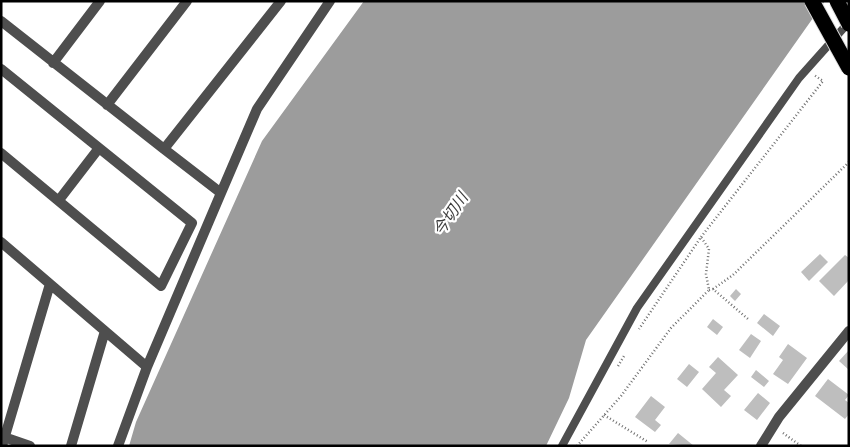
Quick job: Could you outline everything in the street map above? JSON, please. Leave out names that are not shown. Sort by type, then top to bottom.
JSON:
[{"type":"highway","points":[[812,1],[849,68]]},
{"type":"highway","points":[[837,1],[849,23]]},
{"type":"street","points":[[53,63],[100,1]]},
{"type":"street","points":[[107,105],[187,1]]},
{"type":"street","points":[[164,149],[281,1]]},
{"type":"street","points":[[118,446],[147,367],[257,109],[330,1]]},
{"type":"street","points":[[1,20],[53,63],[221,193]]},
{"type":"street","points":[[1,69],[192,223],[161,286],[1,152]]},
{"type":"street","points":[[58,200],[99,148]]},
{"type":"street","points":[[1,242],[147,367]]},
{"type":"street","points":[[30,446],[2,440],[50,284]]},
{"type":"street","points":[[71,446],[105,331]]},
{"type":"street","points":[[760,446],[849,332]]},
{"type":"lane","points":[[562,446],[637,308],[807,70],[849,23]]},
{"type":"path","points":[[637,332],[702,237],[823,82],[807,70]]},
{"type":"path","points":[[577,446],[620,396],[671,328],[709,290],[733,275],[849,162]]},
{"type":"path","points":[[702,237],[709,249],[706,274],[709,290]]},
{"type":"path","points":[[713,289],[748,319]]},
{"type":"path","points":[[616,370],[625,354]]},
{"type":"path","points":[[604,415],[648,442]]},
{"type":"path","points":[[773,427],[801,446]]},
{"type":"water","name":"今切川","points":[[364,1],[825,1],[586,340],[569,398],[546,446],[129,446],[136,422],[262,141]]},
{"type":"building","points":[[820,254],[828,262],[809,281],[801,272]]},
{"type":"building","points":[[845,255],[849,258],[849,280],[834,296],[819,281]]},
{"type":"building","points":[[736,289],[741,294],[735,301],[730,296]]},
{"type":"building","points":[[764,314],[780,326],[773,336],[757,323]]},
{"type":"building","points":[[713,319],[723,327],[717,335],[707,327]]},
{"type":"building","points":[[751,334],[761,341],[750,358],[739,350]]},
{"type":"building","points":[[788,344],[807,358],[788,384],[773,374],[783,360],[779,357]]},
{"type":"building","points":[[849,350],[849,370],[839,361]]},
{"type":"building","points":[[718,357],[738,375],[724,390],[731,396],[721,407],[702,389],[716,373],[709,367]]},
{"type":"building","points":[[689,364],[699,372],[687,387],[677,379]]},
{"type":"building","points":[[756,370],[769,381],[764,387],[751,377]]},
{"type":"building","points":[[828,379],[849,395],[845,400],[849,403],[849,414],[845,419],[815,396]]},
{"type":"building","points":[[758,393],[770,403],[757,420],[744,410]]},
{"type":"building","points":[[651,396],[665,407],[655,420],[661,425],[655,432],[635,417]]},
{"type":"building","points":[[678,433],[694,446],[669,444]]}]
